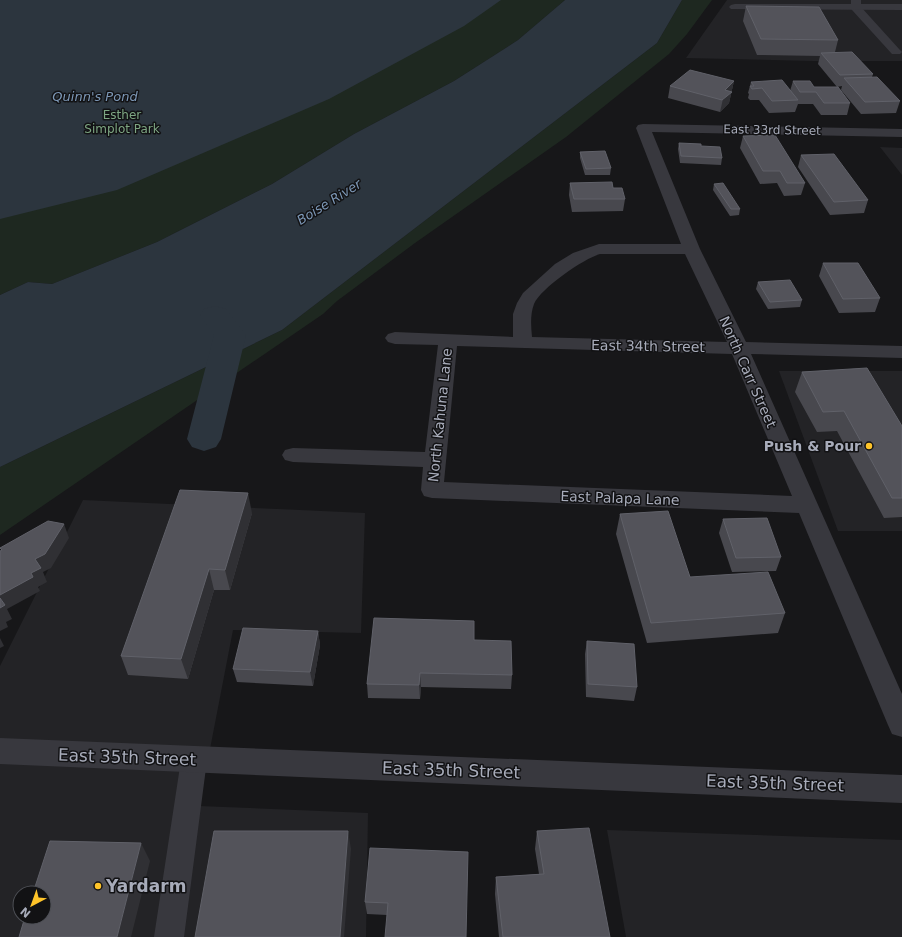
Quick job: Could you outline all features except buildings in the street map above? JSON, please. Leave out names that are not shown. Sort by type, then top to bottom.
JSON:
[{"type":"street","points":[[735,7],[856,4],[902,7]]},
{"type":"street","name":"East 33rd Street","points":[[643,128],[902,133]]},
{"type":"street","name":"North Carr Street","points":[[643,128],[691,249],[739,348],[902,725]]},
{"type":"street","points":[[523,343],[522,313],[524,305],[529,297],[573,258],[589,251],[599,249],[691,249]]},
{"type":"street","name":"East 34th Street","points":[[395,338],[448,341],[902,352]]},
{"type":"street","name":"North Kahuna Lane","points":[[432,490],[448,341]]},
{"type":"street","points":[[293,454],[436,460]]},
{"type":"street","name":"East Palapa Lane","points":[[432,490],[807,505]]},
{"type":"street","name":"East 35th Street","points":[[0,751],[902,789]]},
{"type":"lane","points":[[856,4],[896,52]]},
{"type":"lane","points":[[169,937],[194,760]]},
{"type":"shaded area","points":[[727,0],[902,0],[902,61],[813,61],[686,58]]},
{"type":"shaded area","points":[[880,147],[902,148],[902,175]]},
{"type":"shaded area","points":[[779,371],[902,371],[902,531],[838,531]]},
{"type":"shaded area","points":[[83,500],[365,513],[361,633],[233,630],[199,806],[368,813],[366,937],[0,937],[0,666]]},
{"type":"shaded area","points":[[607,830],[902,840],[902,937],[626,937]]},
{"type":"green space","name":"Quinn's Pond","points":[[0,0],[565,0],[518,40],[454,81],[354,134],[272,184],[157,242],[52,284],[28,282],[0,295]]},
{"type":"green space","points":[[682,0],[712,0],[687,34],[669,54],[566,137],[415,243],[337,301],[323,314],[0,535],[0,467],[282,330],[657,43]]},
{"type":"water","name":"Quinn's Pond","points":[[0,0],[501,0],[464,26],[329,99],[117,190],[0,219]]},
{"type":"water","name":"Boise River","points":[[565,0],[682,0],[657,43],[282,330],[0,467],[0,295],[28,282],[52,284],[157,242],[272,184],[354,134],[454,81],[518,40]]},
{"type":"waterway","points":[[204,439],[230,335],[215,315]]},
{"type":"place","name":"Push & Pour","points":[[869,446]]},
{"type":"place","name":"Yardarm","points":[[98,886]]},
{"type":"park label","name":"Esther Simplot Park","points":[[122,122]]}]
